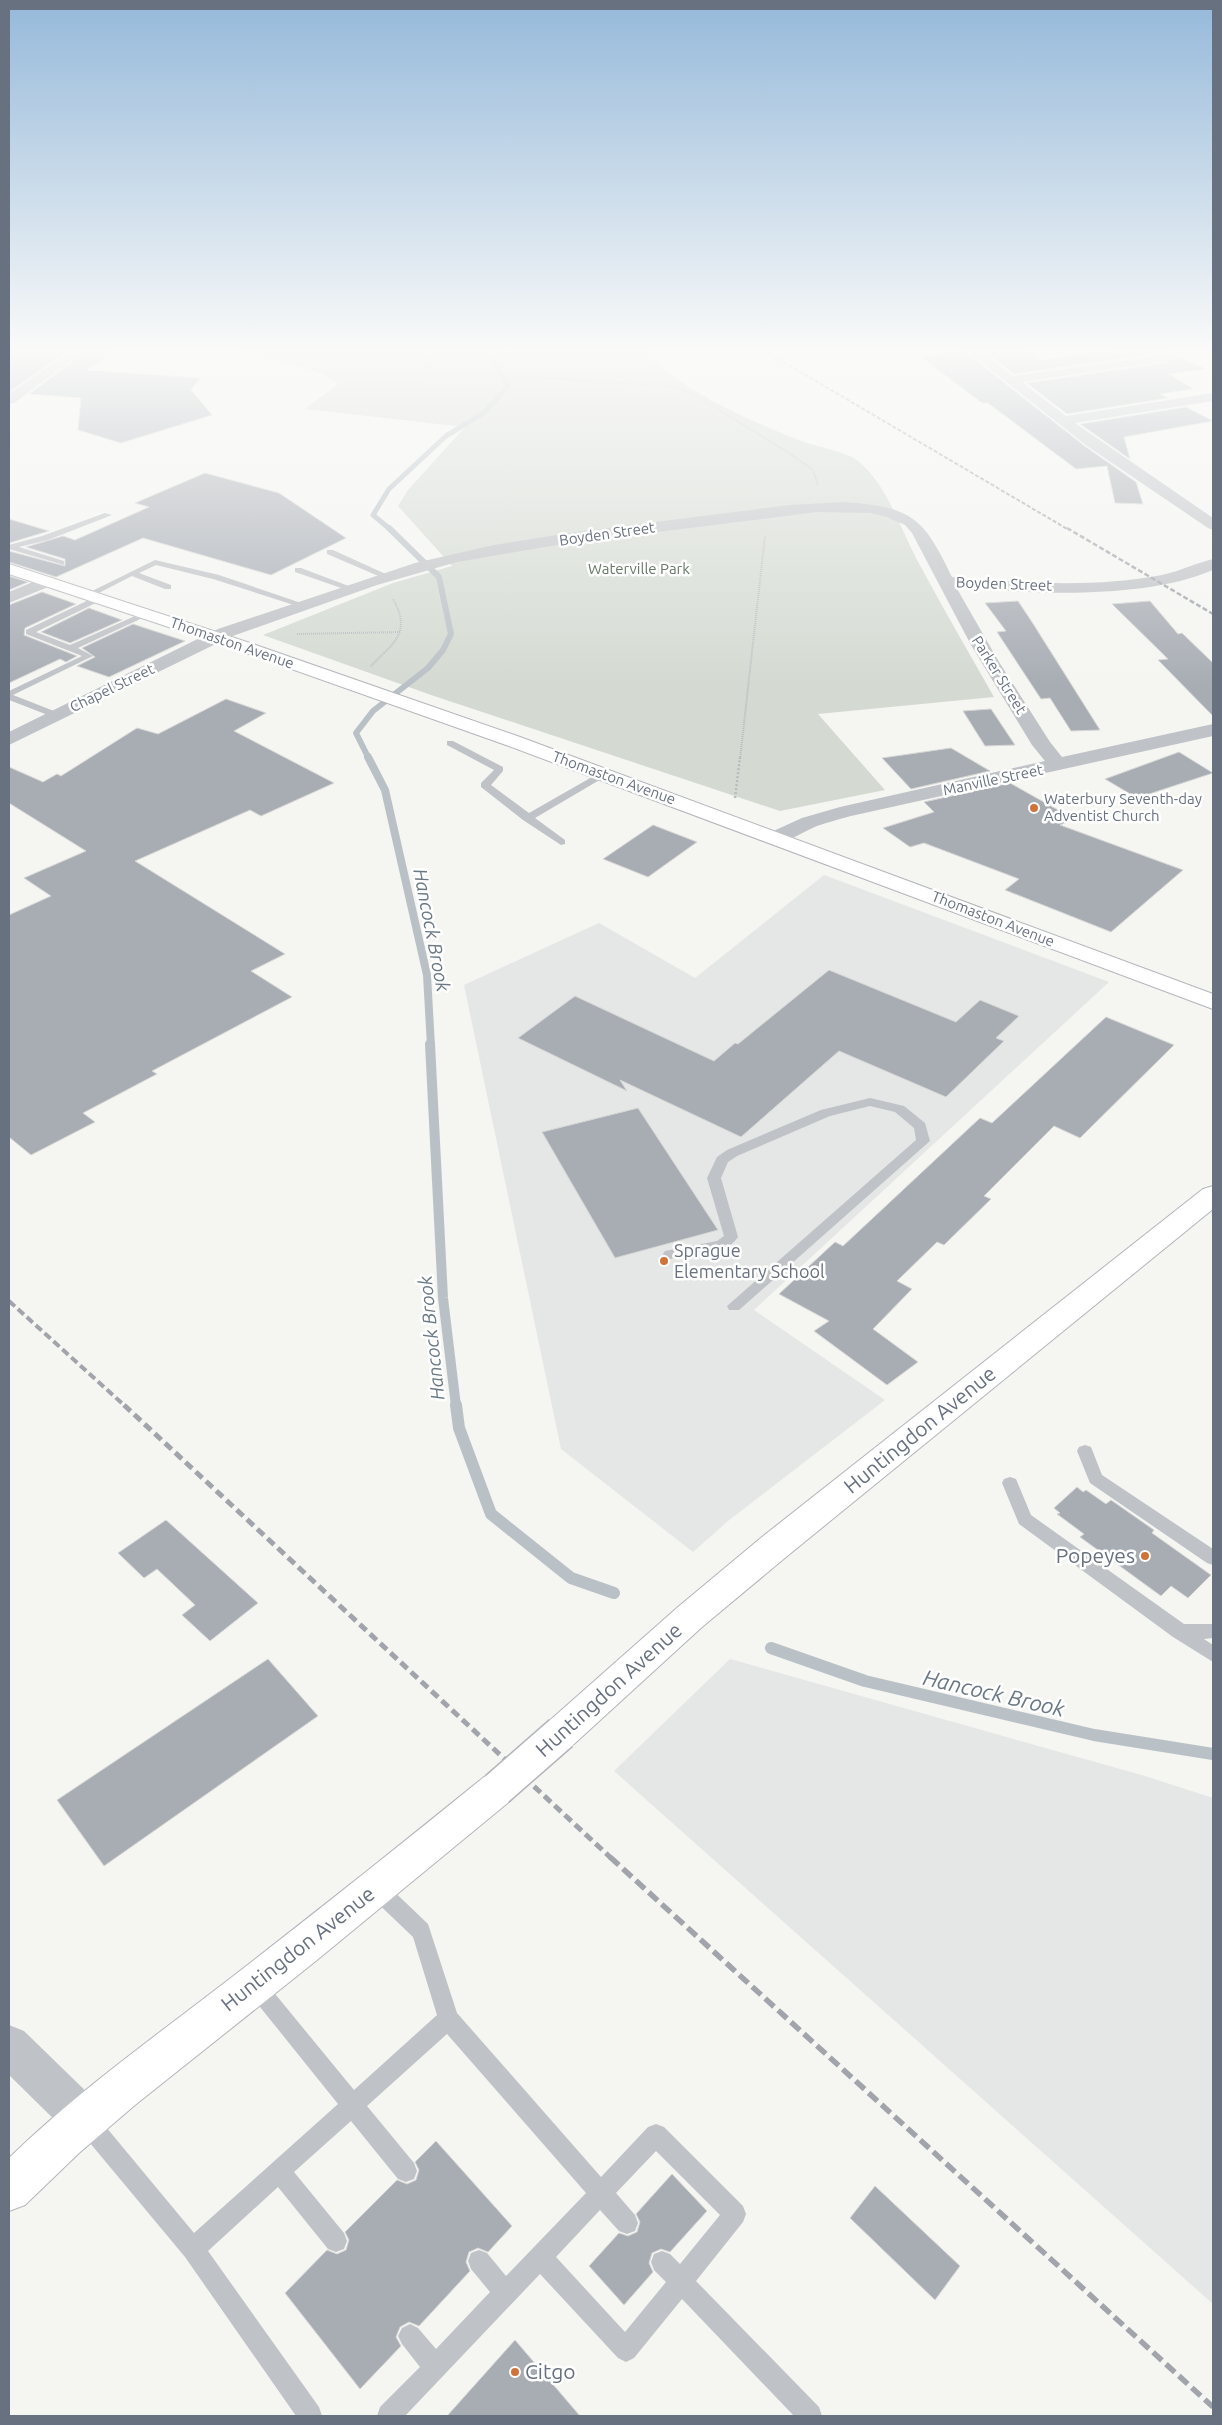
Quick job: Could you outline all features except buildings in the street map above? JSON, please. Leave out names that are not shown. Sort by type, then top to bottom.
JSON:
[{"type":"main road","name":"Thomaston Avenue","points":[[9,569],[215,637],[603,774],[776,837],[1213,1002]]},
{"type":"main road","name":"Huntingdon Avenue","points":[[9,2189],[84,2119],[376,1888],[497,1789],[690,1617],[774,1547],[1213,1195]]},
{"type":"street","points":[[1118,460],[1211,521]]},
{"type":"street","name":"Boyden Street","points":[[215,637],[350,588],[445,560],[545,543],[800,509],[853,508],[880,511],[901,517],[917,528],[946,581],[1000,587],[1098,584],[1171,577],[1212,566]]},
{"type":"street","points":[[9,598],[47,581]]},
{"type":"street","name":"Parker Street","points":[[946,581],[960,612],[1042,745],[1058,765]]},
{"type":"street","name":"Chapel Street","points":[[9,739],[215,637]]},
{"type":"street","name":"Manville Street","points":[[776,837],[809,822],[847,811],[1213,730]]},
{"type":"street","points":[[9,2046],[84,2119]]},
{"type":"lane","points":[[10,547],[45,538],[108,515]]},
{"type":"lane","points":[[10,547],[61,563]]},
{"type":"lane","points":[[330,552],[386,576]]},
{"type":"lane","points":[[9,696],[90,656],[29,632],[93,597],[131,573],[155,562],[216,577],[303,605]]},
{"type":"lane","points":[[298,570],[350,588]]},
{"type":"lane","points":[[131,573],[168,587]]},
{"type":"lane","points":[[71,648],[147,614]]},
{"type":"lane","points":[[9,696],[56,716]]},
{"type":"lane","points":[[450,743],[500,769],[485,785],[527,818],[562,842]]},
{"type":"lane","points":[[527,818],[603,774]]},
{"type":"lane","points":[[670,1254],[721,1245],[731,1237],[714,1178],[722,1160],[732,1153],[826,1113],[870,1102],[899,1109],[920,1126],[923,1141],[734,1306]]},
{"type":"lane","points":[[1085,1451],[1096,1479],[1213,1558]]},
{"type":"lane","points":[[1010,1483],[1025,1519],[1213,1655]]},
{"type":"lane","points":[[1179,1632],[1213,1631]]},
{"type":"lane","points":[[376,1888],[421,1931],[448,2019],[627,2223]]},
{"type":"lane","points":[[254,1985],[406,2171]]},
{"type":"lane","points":[[193,2249],[448,2019]]},
{"type":"lane","points":[[84,2119],[193,2249],[310,2416]]},
{"type":"lane","points":[[389,2416],[599,2193],[656,2135],[735,2214],[626,2350],[540,2257]]},
{"type":"lane","points":[[279,2171],[336,2241]]},
{"type":"lane","points":[[479,2261],[505,2292]]},
{"type":"lane","points":[[662,2262],[810,2416]]},
{"type":"lane","points":[[410,2336],[436,2368]]},
{"type":"path","points":[[798,460],[813,470],[819,484],[807,492],[800,509]]},
{"type":"path","points":[[735,805],[767,524],[764,514]]},
{"type":"path","points":[[369,667],[394,644],[401,632],[402,615],[391,596]]},
{"type":"path","points":[[294,634],[401,632]]},
{"type":"shaded area","name":"Sprague Elementary School","points":[[824,875],[1109,982],[754,1310],[885,1400],[728,1521],[693,1552],[561,1449],[464,985],[599,923],[695,978]]},
{"type":"shaded area","points":[[730,1659],[1145,1776],[1213,1798],[1213,2304],[614,1771]]},
{"type":"green space","name":"Waterville Park","points":[[435,460],[857,460],[877,482],[892,506],[916,558],[994,697],[818,714],[885,790],[780,811],[434,696],[263,635],[393,583],[452,566],[398,506],[408,490]]},
{"type":"waterway","name":"Hancock Brook","points":[[391,530],[373,515],[389,489],[420,460]]},
{"type":"waterway","name":"Hancock Brook","points":[[368,757],[356,733],[373,711],[428,668],[443,650],[451,634],[439,577],[389,528]]},
{"type":"waterway","name":"Hancock Brook","points":[[368,757],[385,790],[427,975],[431,1046]]},
{"type":"waterway","name":"Hancock Brook","points":[[430,1044],[443,1298],[456,1406]]},
{"type":"waterway","name":"Hancock Brook","points":[[456,1405],[459,1428],[491,1514],[571,1578],[614,1593]]},
{"type":"waterway","name":"Hancock Brook","points":[[771,1648],[865,1681],[1094,1735],[1213,1754]]},
{"type":"railway","points":[[950,460],[1069,530]]},
{"type":"railway","points":[[1067,528],[1213,614]]},
{"type":"railway","points":[[9,1301],[125,1406]]},
{"type":"railway","points":[[124,1405],[611,1858]]},
{"type":"railway","points":[[610,1857],[1213,2407]]},
{"type":"place","name":"Waterbury Seventh-day Adventist Church","points":[[1034,808]]},
{"type":"place","name":"Sprague Elementary School","points":[[664,1261]]},
{"type":"place","name":"Popeyes","points":[[1145,1556]]},
{"type":"place","name":"Citgo","points":[[515,2372]]}]
